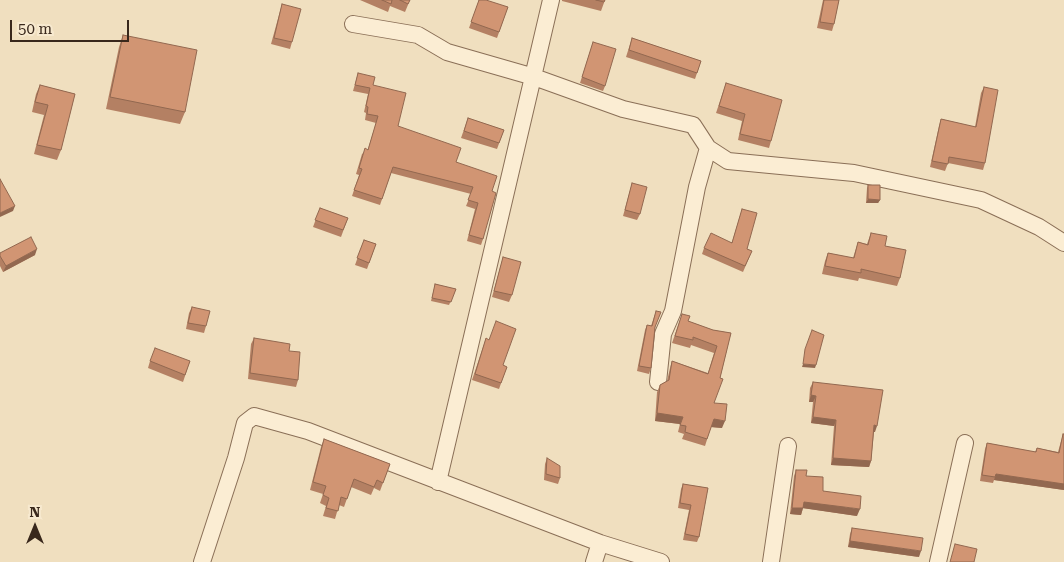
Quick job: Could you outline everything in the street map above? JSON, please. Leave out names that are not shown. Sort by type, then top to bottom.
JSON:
[{"type":"street","points":[[438,482],[551,0]]},
{"type":"street","points":[[353,24],[418,35],[447,52],[534,77],[623,109],[693,125],[708,148],[728,161],[854,173],[982,200],[1039,228],[1064,243]]},
{"type":"street","points":[[658,382],[662,334],[673,311],[697,187],[708,148]]},
{"type":"street","points":[[202,562],[236,458],[245,423],[254,416],[308,431],[600,543],[661,562]]},
{"type":"street","points":[[938,562],[965,443]]},
{"type":"street","points":[[771,562],[788,446]]},
{"type":"street","points":[[594,562],[600,543]]},
{"type":"building","points":[[382,0],[392,0],[391,4]]},
{"type":"building","points":[[400,0],[410,0],[408,4]]},
{"type":"building","points":[[479,0],[486,0],[508,7],[499,32],[471,22]]},
{"type":"building","points":[[824,0],[839,0],[834,24],[820,22]]},
{"type":"building","points":[[282,4],[301,9],[292,42],[274,38]]},
{"type":"building","points":[[123,35],[197,50],[185,112],[110,97]]},
{"type":"building","points":[[632,38],[701,61],[697,73],[629,50]]},
{"type":"building","points":[[593,42],[616,49],[605,86],[582,77]]},
{"type":"building","points":[[358,73],[375,77],[373,85],[406,93],[398,126],[461,148],[456,162],[497,176],[492,191],[496,193],[483,239],[469,235],[478,203],[468,200],[473,187],[393,167],[382,199],[354,190],[362,169],[359,168],[365,148],[368,150],[378,116],[367,114],[368,107],[366,106],[370,88],[355,85]]},
{"type":"building","points":[[726,83],[782,100],[771,141],[740,134],[745,114],[719,106]]},
{"type":"building","points":[[40,85],[75,94],[61,150],[37,145],[48,105],[35,102]]},
{"type":"building","points":[[984,87],[998,90],[985,163],[949,157],[948,164],[932,161],[941,119],[976,127]]},
{"type":"building","points":[[468,118],[504,130],[499,143],[464,131]]},
{"type":"building","points":[[0,179],[15,206],[0,213]]},
{"type":"building","points":[[632,183],[647,187],[640,214],[625,210]]},
{"type":"building","points":[[868,185],[880,185],[880,200],[868,199]]},
{"type":"building","points":[[320,208],[348,218],[343,230],[315,220]]},
{"type":"building","points":[[742,209],[757,213],[747,249],[752,251],[745,266],[704,248],[711,233],[732,243]]},
{"type":"building","points":[[871,233],[887,236],[885,246],[906,250],[900,278],[861,269],[861,273],[825,266],[828,253],[854,258],[858,242],[868,245]]},
{"type":"building","points":[[31,237],[37,249],[6,266],[0,253]]},
{"type":"building","points":[[364,240],[376,244],[369,263],[357,258]]},
{"type":"building","points":[[503,257],[521,262],[512,295],[494,291]]},
{"type":"building","points":[[435,284],[456,289],[451,302],[432,298]]},
{"type":"building","points":[[192,307],[210,311],[206,326],[188,323]]},
{"type":"building","points":[[656,311],[661,312],[655,327],[651,368],[639,366],[647,325],[652,326]]},
{"type":"building","points":[[682,314],[690,316],[688,321],[713,330],[731,333],[720,378],[723,379],[714,403],[727,404],[725,421],[714,419],[707,439],[685,432],[686,426],[680,425],[683,417],[657,413],[660,385],[669,380],[672,361],[708,374],[717,346],[693,337],[693,340],[675,336]]},
{"type":"building","points":[[496,321],[516,329],[503,365],[507,367],[501,383],[475,374],[486,338],[489,340]]},
{"type":"building","points":[[812,330],[824,335],[816,365],[803,364],[805,349]]},
{"type":"building","points":[[254,338],[290,344],[289,351],[300,352],[298,380],[250,373]]},
{"type":"building","points":[[155,348],[190,361],[185,375],[150,361]]},
{"type":"building","points":[[813,382],[883,390],[877,426],[874,425],[871,461],[833,458],[836,420],[813,417],[816,396],[811,395]]},
{"type":"building","points":[[1063,434],[1064,484],[996,474],[995,477],[982,475],[987,443],[1036,452],[1037,448],[1059,453]]},
{"type":"building","points":[[324,439],[390,464],[383,483],[377,480],[374,487],[354,479],[347,499],[341,497],[338,511],[326,508],[329,498],[323,495],[326,486],[313,482]]},
{"type":"building","points":[[547,458],[560,466],[560,478],[546,474]]},
{"type":"building","points":[[796,470],[807,470],[806,476],[823,477],[823,491],[861,496],[860,509],[804,502],[803,508],[792,508]]},
{"type":"building","points":[[683,484],[708,488],[699,537],[685,534],[691,505],[680,503]]},
{"type":"building","points":[[852,528],[923,538],[921,551],[850,541]]},
{"type":"building","points":[[955,544],[977,549],[974,562],[950,562]]}]
